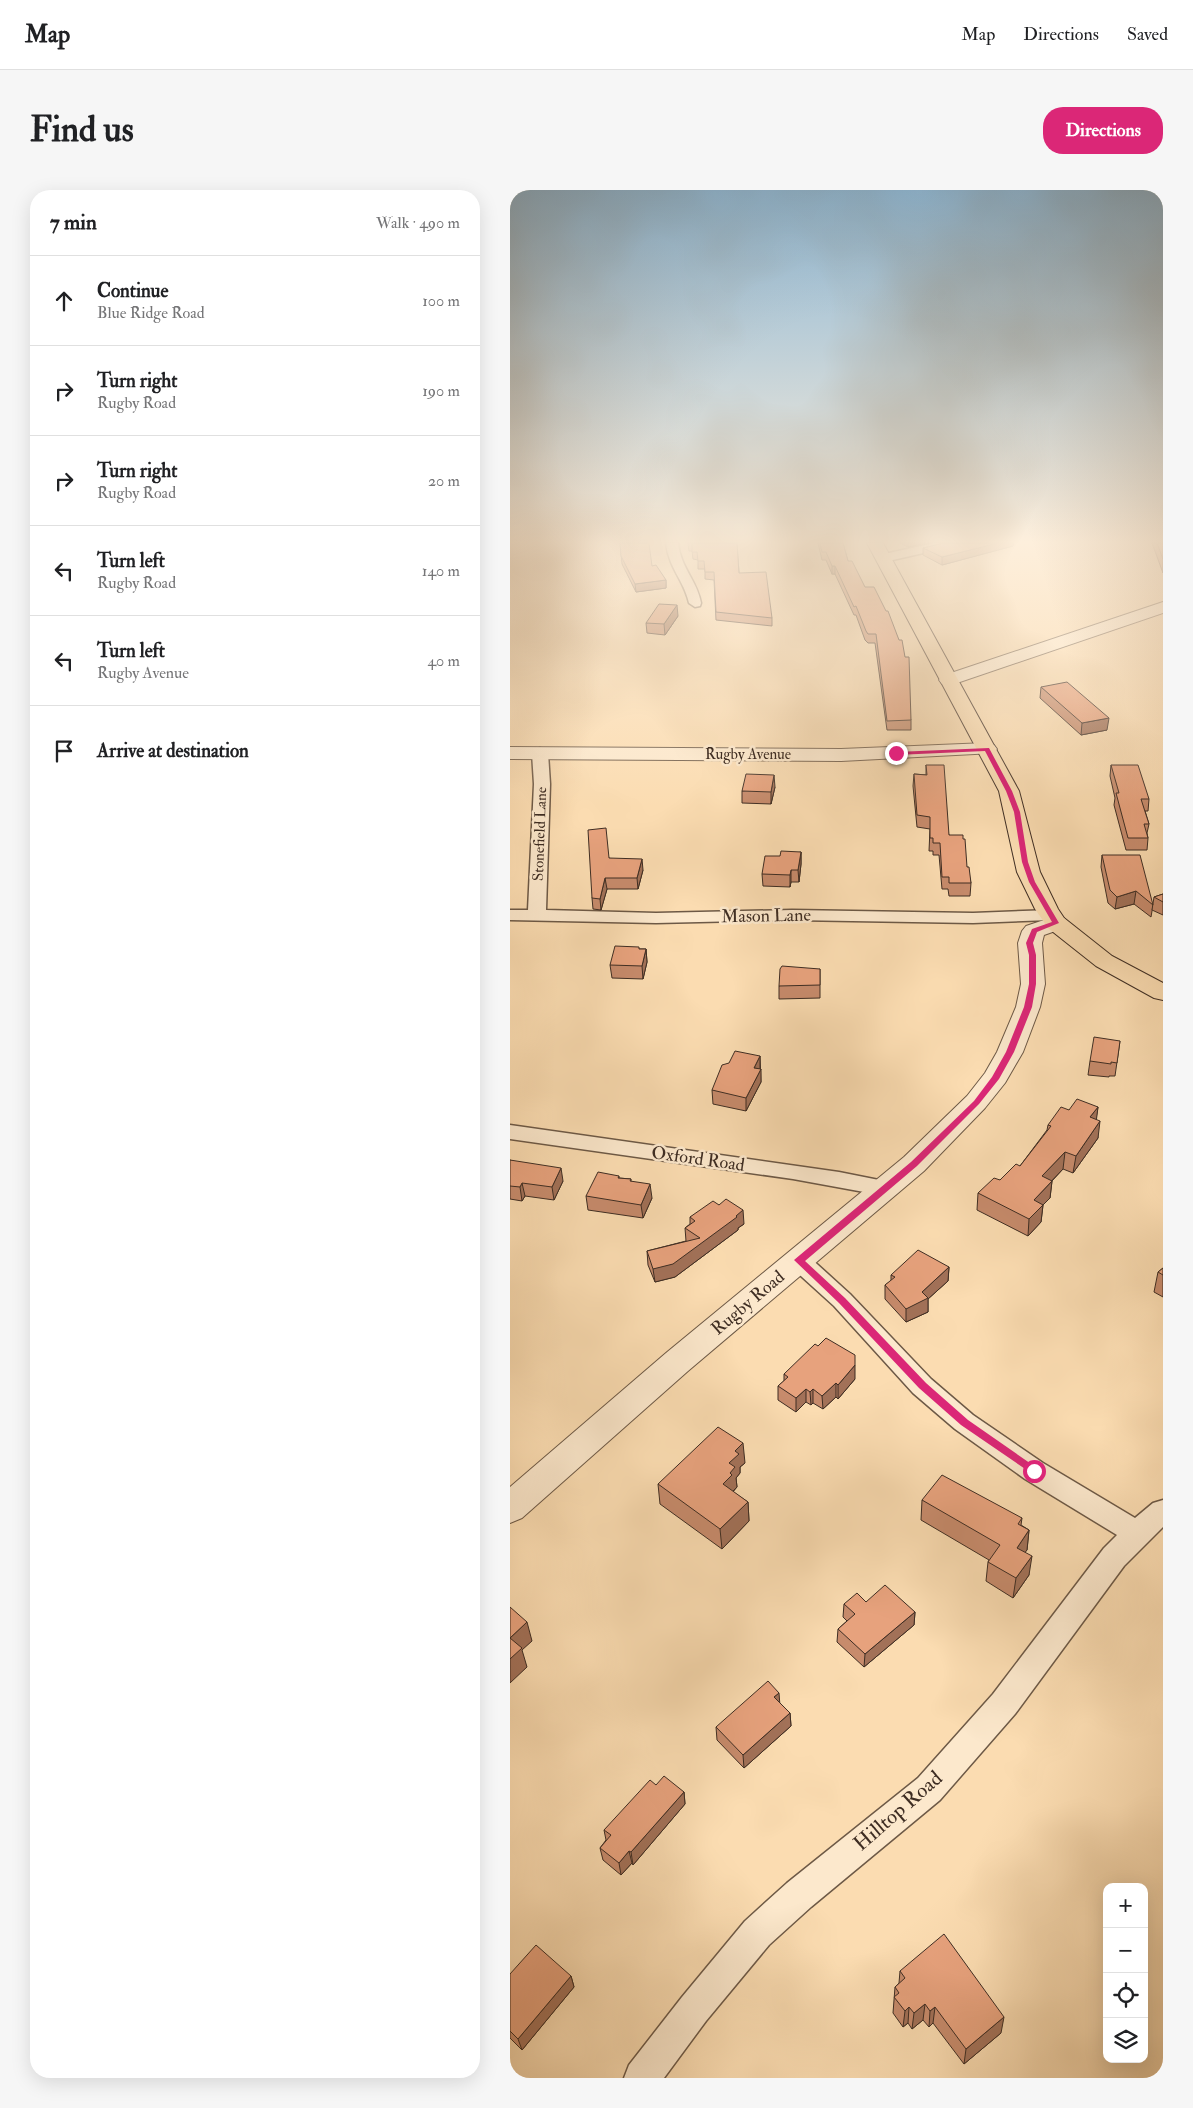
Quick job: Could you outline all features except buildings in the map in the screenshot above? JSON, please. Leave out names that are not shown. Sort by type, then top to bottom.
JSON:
[{"type":"main road","points":[[922,631],[987,749],[1015,805],[1030,876],[1053,919],[1104,961],[1163,992]]},
{"type":"street","points":[[948,680],[1092,631]]},
{"type":"street","name":"Rugby Avenue","points":[[510,753],[841,755],[987,749]]},
{"type":"street","name":"Stonefield Lane","points":[[537,914],[542,784],[540,753]]},
{"type":"street","name":"Mason Lane","points":[[510,915],[537,914],[656,918],[764,915],[964,918],[1022,916],[1053,919]]},
{"type":"street","name":"Rugby Road","points":[[510,1508],[677,1362],[914,1164],[976,1102],[996,1078],[1010,1052],[1028,1007],[1033,984],[1030,943],[1034,931],[1053,919]]},
{"type":"street","name":"Oxford Road","points":[[510,1132],[583,1144],[832,1177],[886,1188]]},
{"type":"street","points":[[799,1260],[842,1300],[922,1386],[964,1422],[1034,1471],[1137,1533]]},
{"type":"street","name":"Hilltop Road","points":[[642,2078],[694,2009],[757,1933],[799,1895],[929,1789],[1004,1704],[1114,1558],[1137,1533],[1163,1511]]},
{"type":"route","points":[[896,753],[987,749],[1009,791],[1017,812],[1025,862],[1032,882],[1056,923],[1034,931],[1030,943],[1033,984],[1028,1007],[1010,1052],[996,1078],[976,1102],[914,1164],[799,1260],[842,1300],[922,1386],[964,1422],[1034,1471]]}]
